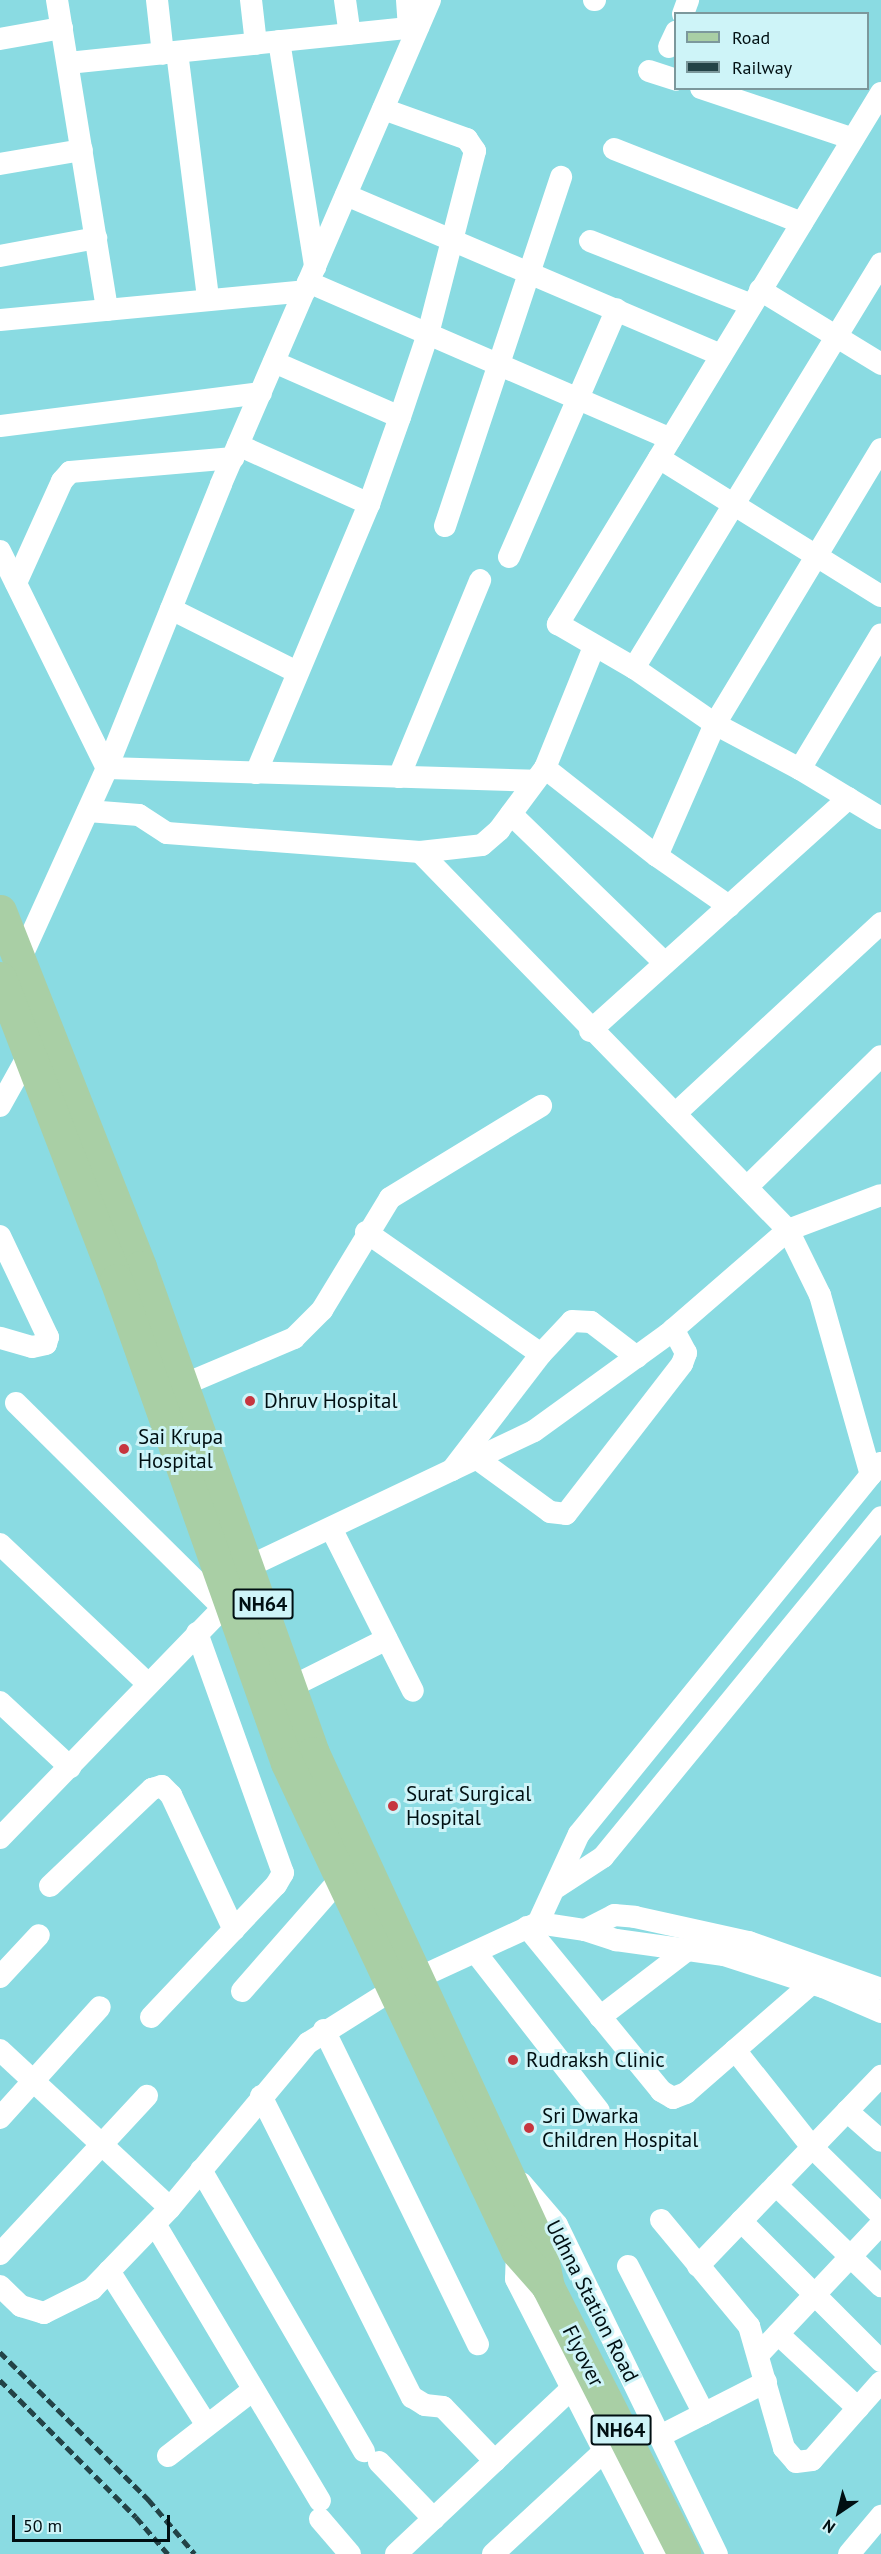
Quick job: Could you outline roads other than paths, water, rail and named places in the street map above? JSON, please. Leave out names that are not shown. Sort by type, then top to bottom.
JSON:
[{"type":"main road","name":"NH64","points":[[0,911],[29,1054],[117,1280],[224,1596],[287,1763],[340,1879],[405,1984],[497,2156],[539,2242],[553,2296]]},
{"type":"main road","name":"NH64","points":[[10,969],[183,1384],[250,1567],[314,1753],[405,1984],[517,2251],[553,2296]]},
{"type":"main road","name":"Flyover","points":[[553,2296],[684,2554]]},
{"type":"street","points":[[57,0],[106,310]]},
{"type":"street","points":[[157,0],[170,53],[208,299]]},
{"type":"street","points":[[251,0],[256,44]]},
{"type":"street","points":[[345,0],[350,34]]},
{"type":"street","points":[[407,0],[414,27]]},
{"type":"street","points":[[10,969],[107,768],[235,451],[383,109],[414,27],[430,0]]},
{"type":"street","points":[[68,63],[414,27]]},
{"type":"street","points":[[0,39],[62,28]]},
{"type":"street","points":[[279,41],[309,280]]},
{"type":"street","points":[[650,71],[674,80]]},
{"type":"street","points":[[707,90],[853,139]]},
{"type":"street","points":[[878,105],[853,139],[558,624],[594,647],[634,668],[715,724],[800,768],[849,798],[879,812]]},
{"type":"street","points":[[256,772],[369,504],[400,417],[428,334],[454,238],[473,145],[455,134],[383,109]]},
{"type":"street","points":[[614,149],[802,223]]},
{"type":"street","points":[[0,164],[82,150]]},
{"type":"street","points":[[445,526],[561,177]]},
{"type":"street","points":[[346,195],[454,238],[721,355]]},
{"type":"street","points":[[0,256],[96,238]]},
{"type":"street","points":[[590,241],[756,297],[837,337],[881,364]]},
{"type":"street","points":[[634,668],[881,264]]},
{"type":"street","points":[[0,320],[208,299],[309,280],[671,439]]},
{"type":"street","points":[[509,557],[617,309]]},
{"type":"street","points":[[274,363],[400,417]]},
{"type":"street","points":[[0,426],[261,393]]},
{"type":"street","points":[[657,856],[715,724],[881,449]]},
{"type":"street","points":[[16,584],[62,481],[70,472],[235,451],[369,504]]},
{"type":"street","points":[[659,458],[881,596]]},
{"type":"street","points":[[0,551],[107,768]]},
{"type":"street","points":[[399,777],[480,580]]},
{"type":"street","points":[[171,609],[297,672]]},
{"type":"street","points":[[800,768],[881,634]]},
{"type":"street","points":[[88,811],[140,815],[167,833],[420,852],[482,845],[511,814],[540,775],[594,647]]},
{"type":"street","points":[[107,768],[399,777],[540,775],[729,906]]},
{"type":"street","points":[[590,1031],[849,798]]},
{"type":"street","points":[[511,814],[664,963]]},
{"type":"street","points":[[0,2286],[21,2306],[44,2313],[82,2295],[109,2271],[170,2208],[289,2062],[324,2030],[405,1984],[532,1925],[557,1887],[579,1834],[876,1469],[820,1295],[788,1230],[675,1113],[590,1031],[420,852]]},
{"type":"street","points":[[675,1113],[881,923]]},
{"type":"street","points":[[0,1106],[29,1054]]},
{"type":"street","points":[[747,1187],[881,1056]]},
{"type":"street","points":[[183,1384],[294,1338],[322,1310],[366,1232],[401,1189],[541,1106]]},
{"type":"street","points":[[0,1838],[70,1767],[147,1683],[197,1634],[224,1596],[250,1567],[479,1460],[534,1431],[673,1329],[788,1230],[881,1195]]},
{"type":"street","points":[[366,1232],[541,1354]]},
{"type":"street","points":[[0,1236],[48,1337],[46,1344],[32,1347],[0,1338]]},
{"type":"street","points":[[450,1472],[541,1354],[565,1328],[579,1320],[598,1326],[637,1357]]},
{"type":"street","points":[[479,1460],[550,1512],[566,1514],[682,1364],[686,1353],[673,1329]]},
{"type":"street","points":[[16,1403],[224,1596]]},
{"type":"street","points":[[557,1887],[603,1857],[881,1517]]},
{"type":"street","points":[[331,1528],[413,1691]]},
{"type":"street","points":[[0,1544],[147,1683]]},
{"type":"street","points":[[151,2017],[276,1885],[282,1866],[197,1634]]},
{"type":"street","points":[[291,1687],[387,1639]]},
{"type":"street","points":[[0,1702],[70,1767]]},
{"type":"street","points":[[50,1886],[152,1789],[162,1786],[171,1795],[234,1930]]},
{"type":"street","points":[[242,1991],[340,1879]]},
{"type":"street","points":[[585,1930],[614,1915],[635,1917],[749,1942],[881,1989]]},
{"type":"street","points":[[532,1925],[585,1930],[616,1940],[690,1948],[724,1955],[812,1983],[881,2012]]},
{"type":"street","points":[[532,1925],[600,2017],[668,2096],[686,2093],[812,1983]]},
{"type":"street","points":[[0,1977],[39,1935]]},
{"type":"street","points":[[600,2017],[690,1948]]},
{"type":"street","points":[[476,1953],[599,2111]]},
{"type":"street","points":[[0,2118],[100,2007]]},
{"type":"street","points":[[324,2030],[478,2344]]},
{"type":"street","points":[[0,2050],[170,2208]]},
{"type":"street","points":[[735,2050],[812,2147],[881,2215]]},
{"type":"street","points":[[698,2266],[881,2076]]},
{"type":"street","points":[[0,2254],[147,2096]]},
{"type":"street","points":[[261,2096],[412,2397],[425,2405],[443,2407],[495,2460]]},
{"type":"street","points":[[847,2111],[881,2141]]},
{"type":"street","name":"Udhna Station Road","points":[[497,2156],[557,2225],[717,2554]]},
{"type":"street","points":[[201,2170],[372,2457],[434,2519]]},
{"type":"street","points":[[776,2185],[881,2286]]},
{"type":"street","points":[[661,2220],[745,2320],[759,2354],[784,2448],[796,2462],[812,2460],[881,2382]]},
{"type":"street","points":[[741,2222],[881,2361]]},
{"type":"street","points":[[155,2224],[253,2390],[320,2510],[350,2554]]},
{"type":"street","points":[[759,2354],[881,2224]]},
{"type":"street","points":[[517,2251],[516,2279],[657,2554]]},
{"type":"street","points":[[628,2266],[704,2414]]},
{"type":"street","points":[[109,2271],[206,2424]]},
{"type":"street","points":[[778,2334],[858,2408]]},
{"type":"street","points":[[660,2436],[766,2382]]},
{"type":"street","points":[[396,2554],[571,2389]]},
{"type":"street","points":[[168,2456],[206,2424],[253,2390]]},
{"type":"street","points":[[493,2554],[603,2452]]},
{"type":"street","points":[[849,2554],[881,2516]]},
{"type":"railway","points":[[0,2352],[148,2499],[195,2554]]},
{"type":"railway","points":[[0,2380],[136,2517],[168,2554]]},
{"type":"place","name":"Dhruv Hospital","points":[[250,1401]]},
{"type":"place","name":"Sai Krupa Hospital","points":[[124,1449]]},
{"type":"place","name":"Surat Surgical Hospital","points":[[393,1806]]},
{"type":"place","name":"Rudraksh Clinic","points":[[513,2060]]},
{"type":"place","name":"Sri Dwarka Children Hospital","points":[[529,2128]]}]
